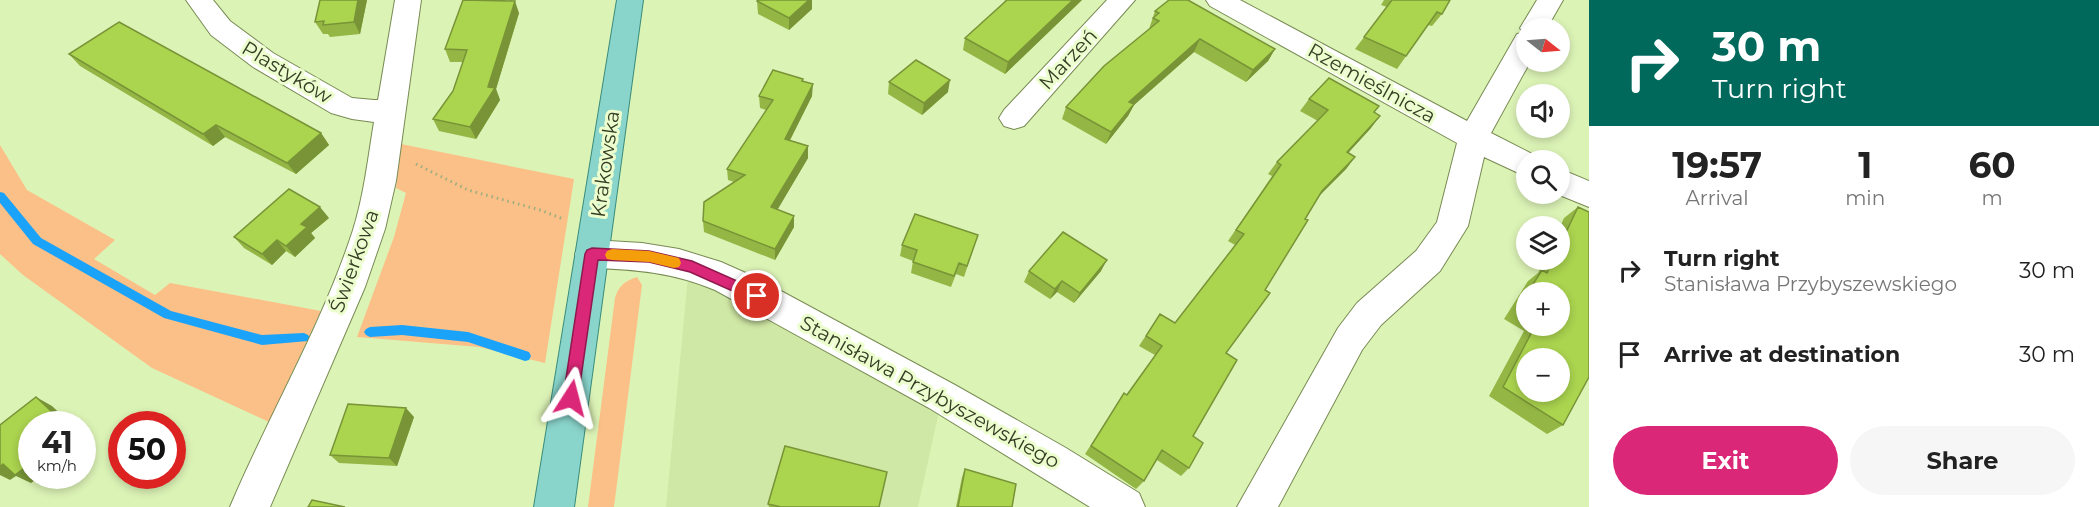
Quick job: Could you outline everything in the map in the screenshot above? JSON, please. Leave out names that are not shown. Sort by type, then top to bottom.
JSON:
[{"type":"main road","name":"Krakowska","points":[[554,507],[630,0]]},
{"type":"street","name":"Plastyków","points":[[199,0],[207,14],[221,29],[252,55],[345,107],[370,111],[392,110]]},
{"type":"street","name":"Świerkowa","points":[[250,507],[344,296],[369,229],[392,110],[408,0]]},
{"type":"street","name":"Marzeń","points":[[1014,118],[1122,0]]},
{"type":"street","name":"Rzemieślnicza","points":[[1219,0],[1516,160]]},
{"type":"street","points":[[1540,18],[1550,0]]},
{"type":"street","points":[[1257,507],[1350,339],[1369,314],[1428,261],[1452,226],[1473,138],[1516,61]]},
{"type":"street","points":[[1570,186],[1589,195]]},
{"type":"street","name":"Stanisława Przybyszewskiego","points":[[592,254],[649,256],[692,267],[737,286],[919,383],[1069,470],[1125,507]]},
{"type":"path","points":[[413,162],[468,190],[540,210],[566,220]]},
{"type":"shaded area","points":[[401,144],[574,179],[545,363],[479,347],[357,337],[394,237],[406,193],[396,188]]},
{"type":"shaded area","points":[[0,145],[27,190],[115,240],[94,259],[155,295],[170,283],[321,311],[269,422],[152,368],[23,275],[0,254]]},
{"type":"shaded area","points":[[694,276],[940,407],[918,507],[666,507],[688,277]]},
{"type":"shaded area","points":[[637,277],[642,285],[614,507],[588,507],[615,298],[623,284]]},
{"type":"building","points":[[320,0],[358,0],[354,22],[323,25],[324,21],[315,22]]},
{"type":"building","points":[[463,0],[515,1],[488,87],[495,88],[470,127],[433,119],[453,91],[467,50],[445,49]]},
{"type":"building","points":[[758,0],[809,0],[789,18]]},
{"type":"building","points":[[1007,0],[1073,0],[1008,62],[965,38]]},
{"type":"building","points":[[1169,0],[1188,0],[1275,49],[1253,70],[1200,39],[1129,102],[1134,104],[1111,132],[1066,107],[1104,66],[1159,21],[1153,18],[1159,13],[1155,11]]},
{"type":"building","points":[[1392,0],[1450,0],[1442,14],[1437,12],[1406,56],[1364,37]]},
{"type":"building","points":[[119,22],[321,133],[287,163],[216,125],[203,134],[69,54]]},
{"type":"building","points":[[916,60],[950,80],[924,103],[889,82]]},
{"type":"building","points":[[773,70],[813,84],[785,139],[808,146],[771,207],[794,216],[775,249],[703,221],[704,202],[745,175],[727,169],[773,100],[759,96]]},
{"type":"building","points":[[1329,78],[1379,106],[1374,112],[1380,116],[1347,152],[1355,157],[1322,191],[1305,219],[1308,220],[1265,290],[1270,293],[1226,353],[1237,360],[1193,436],[1203,443],[1189,468],[1162,450],[1144,481],[1091,446],[1124,393],[1127,395],[1162,346],[1146,336],[1160,314],[1175,323],[1244,234],[1236,230],[1281,165],[1277,162],[1328,110],[1309,99]]},
{"type":"building","points":[[289,189],[320,207],[301,224],[307,227],[286,246],[277,240],[262,254],[234,237]]},
{"type":"building","points":[[1578,207],[1589,212],[1589,377],[1563,425],[1527,402],[1570,402],[1570,348],[1523,348],[1530,336],[1570,336],[1570,282],[1534,282],[1542,270],[1547,273],[1548,270],[1570,270],[1570,224]]},
{"type":"building","points":[[915,214],[978,235],[967,266],[959,263],[954,276],[913,262],[917,250],[902,245]]},
{"type":"building","points":[[1063,232],[1107,260],[1080,293],[1062,281],[1055,289],[1029,271]]},
{"type":"building","points":[[1516,362],[1516,395],[1503,387]]},
{"type":"building","points":[[36,397],[51,411],[18,411]]},
{"type":"building","points":[[348,404],[406,408],[389,458],[330,455]]},
{"type":"building","points":[[18,411],[18,473],[15,475],[3,464],[0,467],[0,425]]},
{"type":"building","points":[[785,446],[887,472],[879,507],[781,507],[768,504]]},
{"type":"building","points":[[965,469],[1016,484],[1012,507],[958,507]]},
{"type":"building","points":[[312,500],[345,507],[308,507]]},
{"type":"waterway","points":[[0,196],[37,241],[168,315],[262,340],[304,338]]},
{"type":"waterway","points":[[370,332],[402,330],[468,337],[525,356]]},
{"type":"slow traffic","points":[[612,255],[649,256],[674,263]]},
{"type":"route","points":[[571,398],[592,254],[649,256],[692,267],[757,296]]}]
